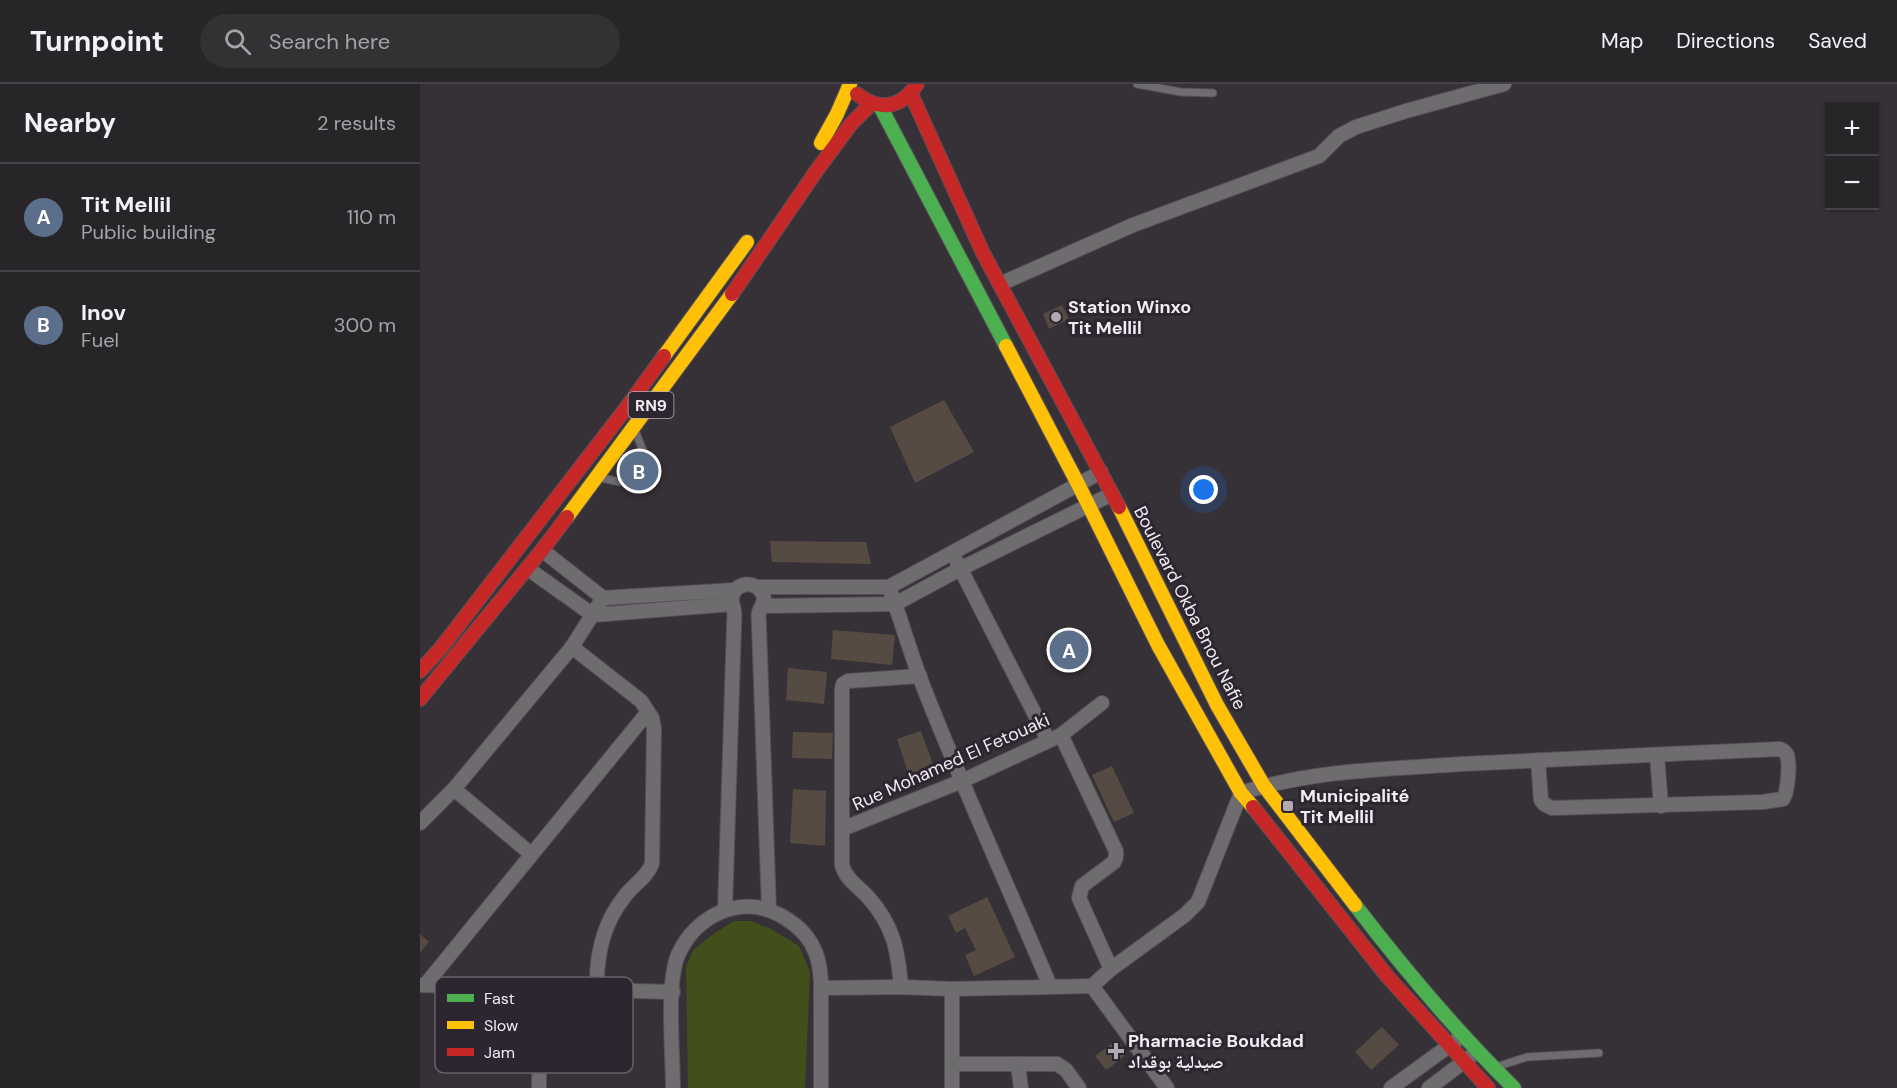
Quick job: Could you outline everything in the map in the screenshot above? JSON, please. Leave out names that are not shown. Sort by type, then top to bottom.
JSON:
[{"type":"main road","points":[[799,172],[827,134],[850,84],[861,98],[875,105],[1078,484],[1158,645],[1241,793],[1387,976],[1488,1088]]},
{"type":"main road","name":"RN9","points":[[420,699],[542,550],[634,428],[727,301],[851,124],[875,105],[900,102],[914,89]]},
{"type":"main road","name":"Boulevard Okba Bnou Nafie","points":[[914,89],[983,253],[1101,472],[1218,705],[1264,786],[1399,962],[1477,1052],[1514,1088]]},
{"type":"main road","name":"RN9","points":[[420,671],[441,648],[627,407],[758,228]]},
{"type":"street","points":[[1000,284],[1133,225],[1320,156],[1339,136],[1356,127],[1504,84]]},
{"type":"street","points":[[542,550],[603,598],[735,590],[745,584],[757,587],[889,587],[1101,472]]},
{"type":"street","points":[[527,568],[593,615],[733,607],[744,616],[752,615],[761,609],[895,604],[960,569],[1112,494]]},
{"type":"street","points":[[952,552],[1116,850],[1114,862],[1085,882],[1079,898],[1111,969]]},
{"type":"street","points":[[757,587],[763,595],[761,609],[769,910]]},
{"type":"street","points":[[889,587],[920,676],[962,781],[1050,986]]},
{"type":"street","points":[[725,910],[732,595],[735,590]]},
{"type":"street","points":[[420,823],[454,789],[572,647],[603,598]]},
{"type":"street","points":[[572,647],[641,701],[654,729],[652,864],[647,873],[621,901],[606,929],[598,962],[597,977]]},
{"type":"street","points":[[420,655],[441,648]]},
{"type":"street","points":[[901,987],[897,950],[888,925],[876,907],[843,870],[843,684],[848,681],[920,676]]},
{"type":"street","name":"Rue Mohamed El Fetouaki","points":[[842,829],[962,781],[1054,737],[1102,703]]},
{"type":"street","points":[[423,984],[648,712]]},
{"type":"street","points":[[821,988],[952,989],[1092,986],[1111,969],[1185,915],[1198,902],[1241,793],[1306,777],[1358,771],[1538,759],[1780,749],[1788,757],[1787,792],[1783,799],[1763,801],[1552,808],[1541,800],[1538,759]]},
{"type":"street","points":[[1657,755],[1661,806]]},
{"type":"street","points":[[454,789],[531,854]]},
{"type":"street","points":[[673,1088],[672,992],[676,962],[687,939],[703,922],[725,910],[744,906],[769,910],[794,923],[810,941],[820,969],[821,1088]]},
{"type":"street","points":[[1092,986],[1167,1088]]},
{"type":"street","points":[[952,989],[952,1088]]},
{"type":"street","points":[[633,990],[672,992]]},
{"type":"street","points":[[1391,1088],[1463,1035]]},
{"type":"street","points":[[1429,1088],[1477,1052]]},
{"type":"street","points":[[952,1064],[1051,1063],[1061,1065],[1080,1088]]},
{"type":"street","points":[[1018,1065],[1021,1088]]},
{"type":"street","points":[[539,1073],[539,1088]]},
{"type":"lane","points":[[1137,84],[1181,92],[1213,93]]},
{"type":"lane","points":[[597,477],[620,482],[645,456],[634,428]]},
{"type":"lane","points":[[1494,1068],[1527,1057],[1599,1053]]},
{"type":"green space","points":[[734,921],[751,921],[771,929],[799,946],[810,972],[805,1088],[688,1088],[686,967],[693,950]]},
{"type":"building","name":"Station Winxo Tit Mellil","points":[[1062,305],[1069,319],[1049,329],[1043,314]]},
{"type":"building","points":[[944,400],[974,452],[915,483],[890,427]]},
{"type":"building","points":[[633,456],[655,472],[644,486],[622,470]]},
{"type":"building","points":[[770,541],[866,542],[871,564],[772,562]]},
{"type":"building","points":[[833,630],[895,635],[892,665],[831,659]]},
{"type":"building","points":[[788,668],[827,672],[824,704],[786,700]]},
{"type":"building","points":[[921,731],[935,770],[910,779],[897,739]]},
{"type":"building","points":[[793,732],[833,733],[832,759],[792,758]]},
{"type":"building","points":[[1112,766],[1134,813],[1114,822],[1092,775]]},
{"type":"building","points":[[793,789],[826,791],[825,846],[790,843]]},
{"type":"building","points":[[987,897],[1015,957],[974,976],[965,955],[976,950],[965,928],[956,933],[948,916]]},
{"type":"building","points":[[420,934],[429,942],[420,953]]},
{"type":"building","points":[[1382,1027],[1399,1045],[1371,1070],[1355,1052]]},
{"type":"building","points":[[1114,1042],[1125,1056],[1106,1070],[1095,1056]]},
{"type":"traffic: fast","points":[[880,106],[1006,346]]},
{"type":"traffic: fast","points":[[1355,905],[1431,999],[1514,1088]]},
{"type":"traffic: slow","points":[[821,143],[850,84]]},
{"type":"traffic: slow","points":[[664,356],[747,242]]},
{"type":"traffic: slow","points":[[567,517],[732,294]]},
{"type":"traffic: slow","points":[[1006,346],[1158,645],[1241,793],[1253,807]]},
{"type":"traffic: slow","points":[[1119,507],[1217,705],[1264,786],[1355,905]]},
{"type":"traffic: jam","points":[[857,94],[874,103],[890,105],[904,98],[917,84]]},
{"type":"traffic: jam","points":[[911,94],[983,253],[1119,507]]},
{"type":"traffic: jam","points":[[732,294],[817,170],[851,124],[871,104]]},
{"type":"traffic: jam","points":[[420,671],[441,648],[664,356]]},
{"type":"traffic: jam","points":[[420,699],[567,517]]},
{"type":"traffic: jam","points":[[1253,807],[1387,976],[1488,1088]]},
{"type":"place","name":"Station Winxo Tit Mellil","points":[[1056,317]]},
{"type":"place","name":"Inov","points":[[639,471]]},
{"type":"place","name":"Tit Mellil","points":[[1069,650]]},
{"type":"place","name":"Municipalité Tit Mellil","points":[[1288,806]]},
{"type":"place","name":"Pharmacie Boukdad صيدلية بوقداد","points":[[1116,1051]]}]
